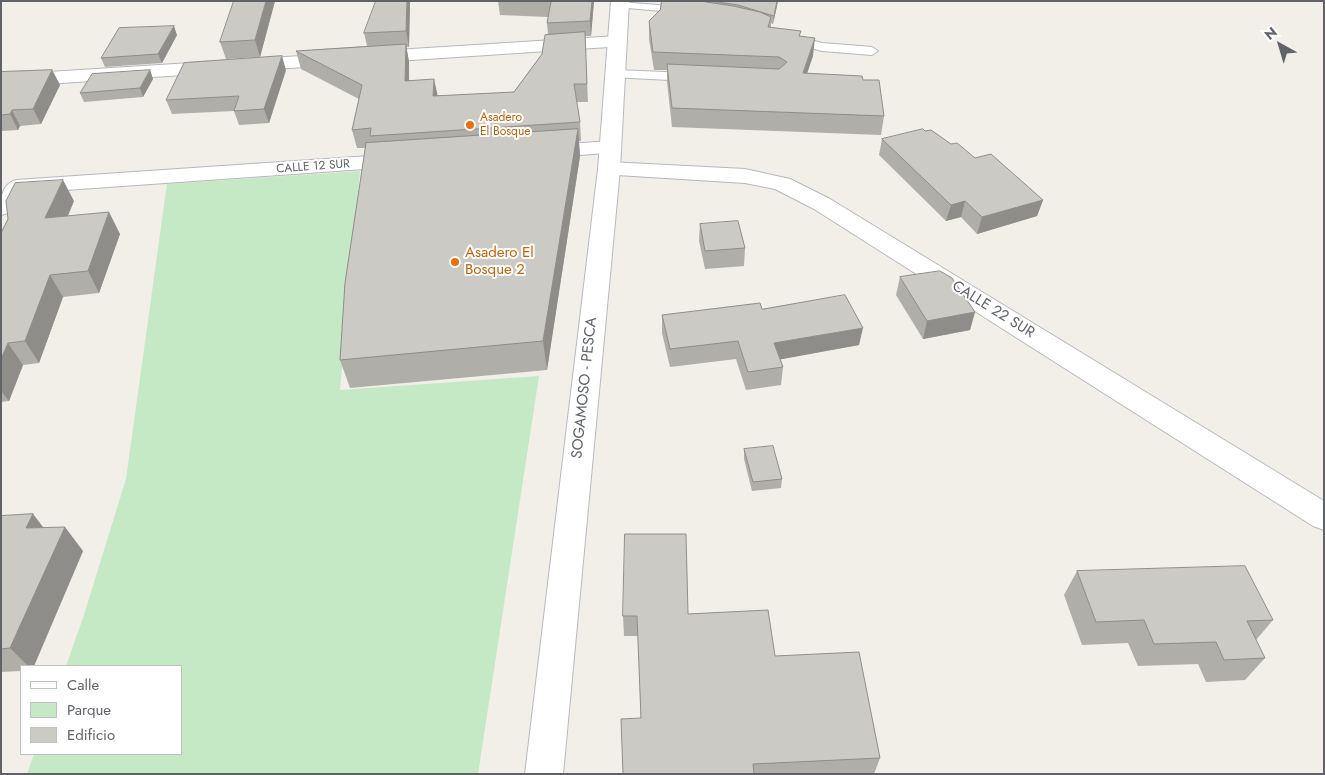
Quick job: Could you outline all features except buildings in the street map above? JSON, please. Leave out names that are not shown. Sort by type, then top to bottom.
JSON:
[{"type":"street","name":"SOGAMOSO - PESCA","points":[[544,774],[609,158],[620,3]]},
{"type":"street","points":[[1,81],[617,42]]},
{"type":"street","points":[[521,153],[609,158]]},
{"type":"street","name":"CALLE 22 SUR","points":[[609,158],[744,176],[782,184],[822,204],[1324,517]]},
{"type":"street","name":"CALLE 12 SUR","points":[[1,208],[16,187],[422,160]]},
{"type":"lane","points":[[620,3],[695,12]]},
{"type":"lane","points":[[783,35],[804,44],[837,49],[872,51]]},
{"type":"lane","points":[[615,74],[701,78]]},
{"type":"green space","points":[[360,171],[340,390],[539,376],[478,774],[27,774],[34,755],[182,755],[182,665],[66,665],[126,479],[167,184]]},
{"type":"place","name":"Asadero El Bosque","points":[[470,125]]},
{"type":"place","name":"Asadero El Bosque 2","points":[[455,262]]}]
